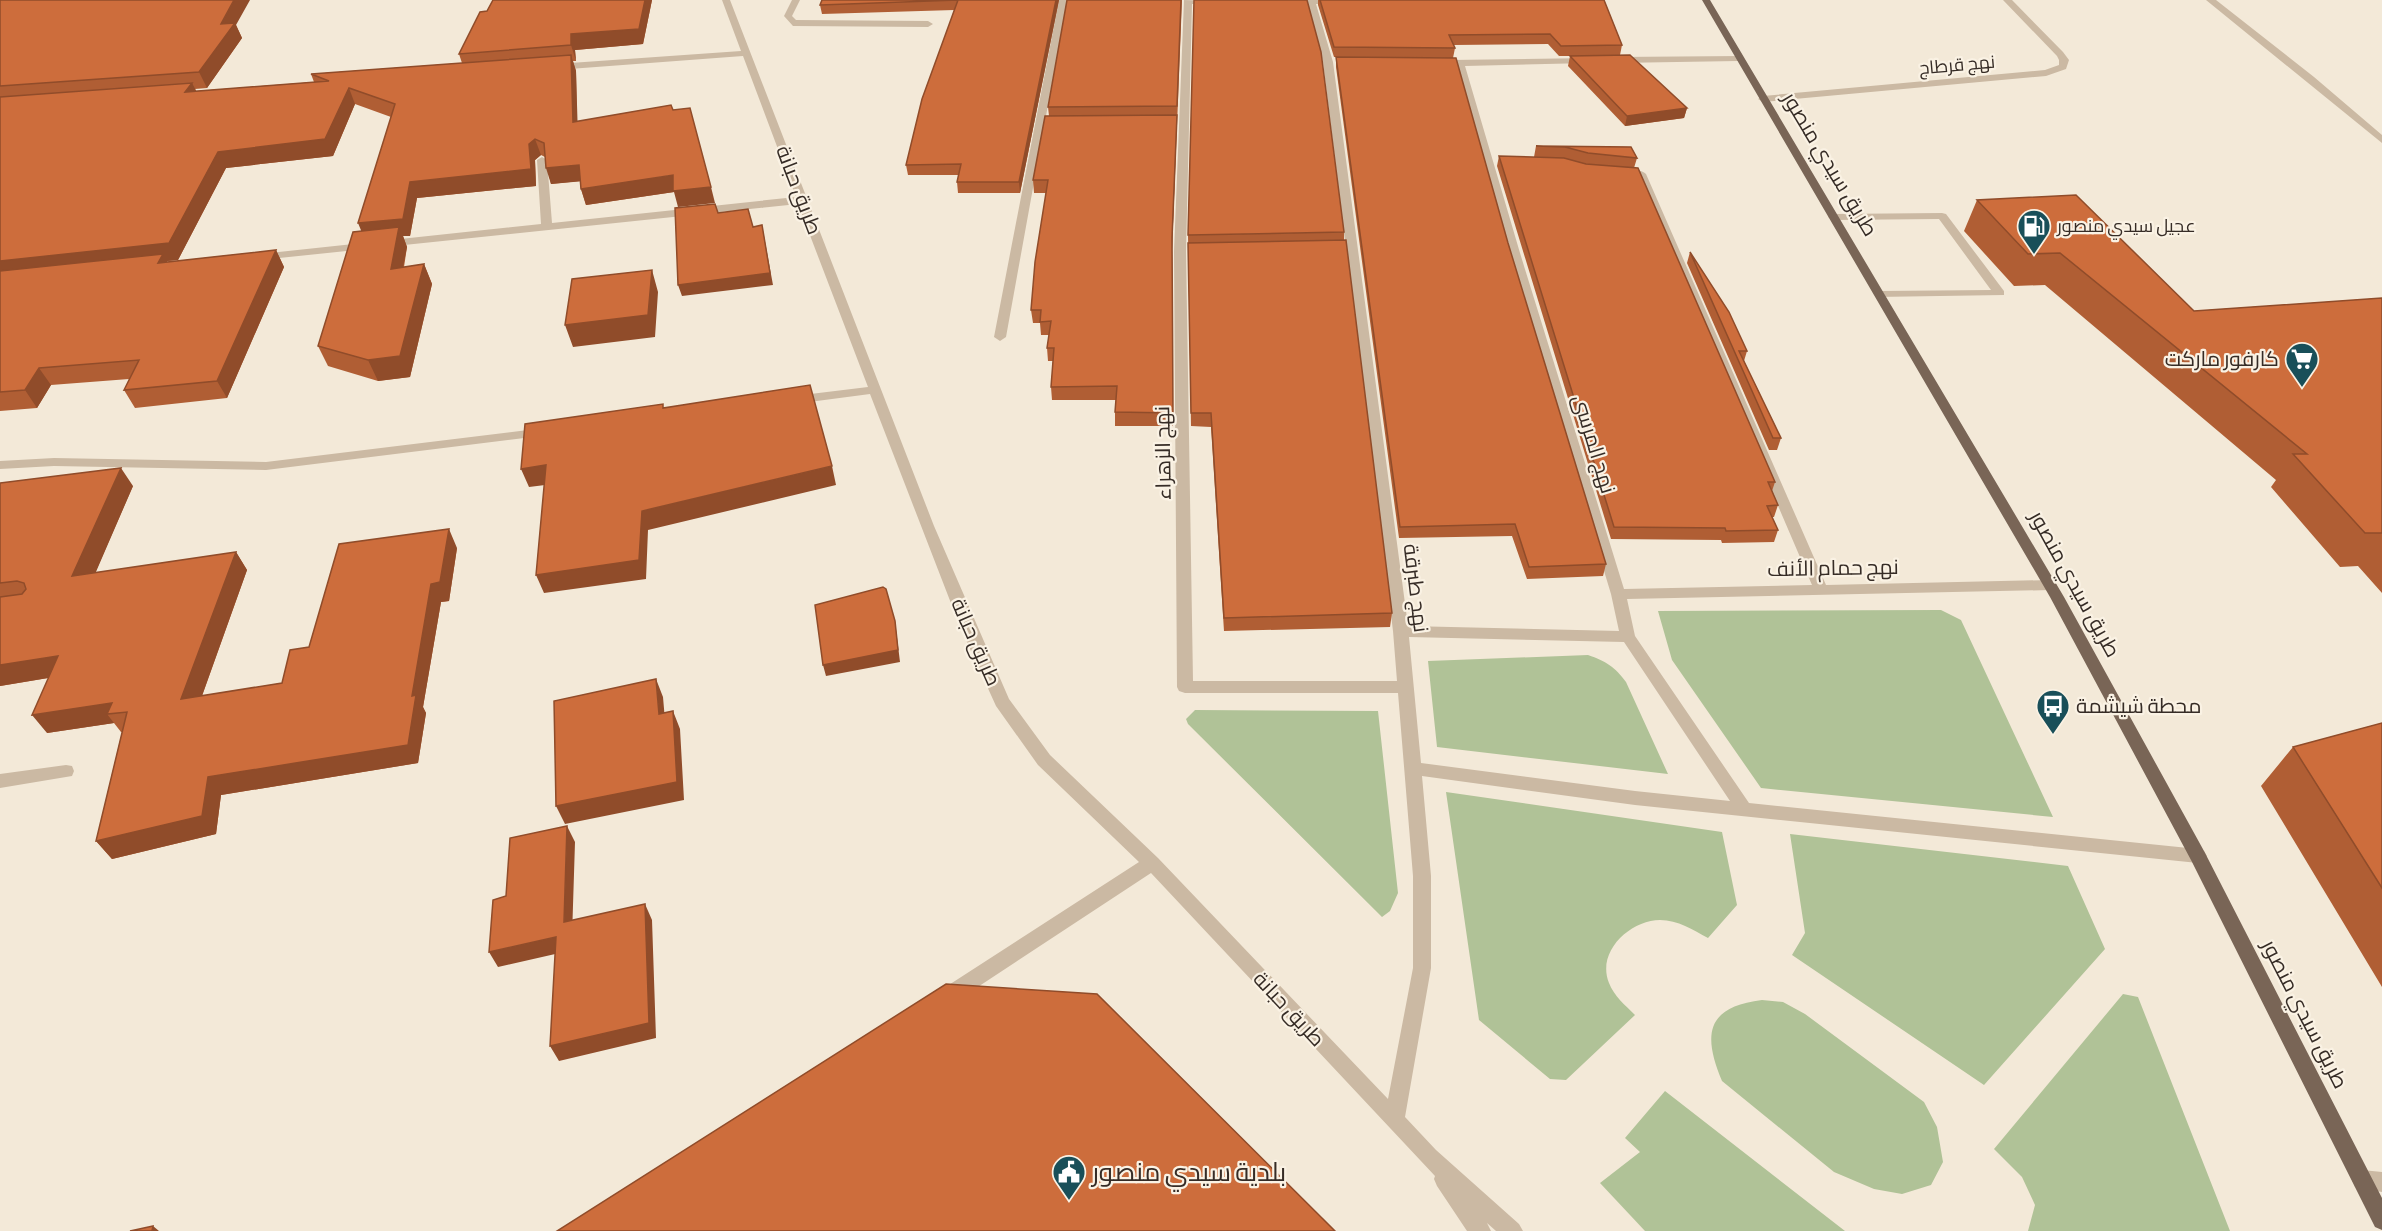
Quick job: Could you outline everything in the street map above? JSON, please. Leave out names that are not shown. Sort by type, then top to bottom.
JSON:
[{"type":"main road","name":"طريق سيدي منصور","points":[[1706,0],[1738,58],[2050,585],[2372,1181],[2379,1214],[2379,1231]]},
{"type":"street","name":"طريق حبانة","points":[[726,0],[874,390],[965,619],[1002,702],[1044,760],[1152,863],[1429,1156],[1512,1231]]},
{"type":"street","points":[[796,0],[788,16],[793,23],[928,24]]},
{"type":"street","points":[[1000,337],[1045,123],[1063,0]]},
{"type":"street","name":"نهج قرطاج","points":[[1763,99],[2046,73],[2063,67],[2064,60],[2060,54],[2007,0]]},
{"type":"street","points":[[2210,0],[2311,79],[2382,140]]},
{"type":"street","points":[[1188,1],[1222,1]]},
{"type":"street","name":"نهج الزهراء","points":[[1188,1],[1178,122],[1186,251],[1185,687],[1404,687]]},
{"type":"street","name":"نهج طبرقة","points":[[1311,1],[1333,62],[1344,248],[1401,631],[1422,876],[1422,968],[1394,1120]]},
{"type":"street","points":[[1278,2],[1347,1]]},
{"type":"street","points":[[550,68],[747,53]]},
{"type":"street","points":[[1611,60],[1738,58]]},
{"type":"street","points":[[1438,63],[1599,60]]},
{"type":"street","name":"نهج المرسى","points":[[1460,63],[1494,161],[1618,594],[1628,637],[1745,810]]},
{"type":"street","points":[[542,160],[547,227]]},
{"type":"street","points":[[1607,171],[1641,174],[1821,589]]},
{"type":"street","points":[[250,258],[802,200]]},
{"type":"street","points":[[1833,217],[1942,216],[2000,293],[1880,295]]},
{"type":"street","points":[[781,402],[874,390]]},
{"type":"street","points":[[0,465],[54,462],[266,466],[560,430]]},
{"type":"street","name":"نهج حمام الأنف","points":[[1618,594],[2050,585]]},
{"type":"street","points":[[1401,631],[1628,637]]},
{"type":"street","points":[[1413,768],[1635,798],[2198,856]]},
{"type":"street","points":[[0,782],[66,771]]},
{"type":"street","points":[[934,1006],[1152,863]]},
{"type":"street","name":"طريق حبانة","points":[[1429,1156],[1480,1231]]},
{"type":"green space","points":[[1941,610],[1961,620],[2053,817],[1761,788],[1672,660],[1658,611]]},
{"type":"green space","points":[[1588,655],[1610,665],[1626,682],[1668,774],[1437,747],[1428,661]]},
{"type":"green space","points":[[1195,710],[1378,711],[1398,893],[1390,911],[1382,917],[1188,724],[1186,719]]},
{"type":"green space","points":[[1446,792],[1722,832],[1737,905],[1708,938],[1667,920],[1649,921],[1628,931],[1612,949],[1607,960],[1606,971],[1614,992],[1635,1015],[1566,1080],[1550,1079],[1479,1020]]},
{"type":"green space","points":[[1790,834],[2068,866],[2105,949],[1984,1085],[1792,955],[1805,933]]},
{"type":"green space","points":[[2123,994],[2138,997],[2230,1231],[2028,1231],[2035,1205],[2022,1177],[1994,1149]]},
{"type":"green space","points":[[1762,1000],[1783,1002],[1805,1014],[1924,1102],[1937,1127],[1943,1162],[1931,1185],[1902,1194],[1874,1189],[1834,1172],[1722,1081],[1712,1049],[1711,1036],[1714,1025],[1720,1016],[1730,1009]]},
{"type":"green space","points":[[1665,1091],[1845,1231],[1645,1231],[1600,1183],[1640,1152],[1625,1138]]},
{"type":"building","points":[[0,0],[234,0],[221,24],[235,23],[199,72],[0,86]]},
{"type":"building","points":[[493,0],[645,0],[639,29],[571,34],[571,45],[459,54],[480,12],[487,11]]},
{"type":"building","points":[[822,0],[958,0],[820,5]]},
{"type":"building","points":[[958,0],[1056,0],[1019,182],[957,182],[961,164],[906,165],[922,99]]},
{"type":"building","points":[[1067,0],[1181,0],[1177,106],[1048,107]]},
{"type":"building","points":[[1194,0],[1307,0],[1321,52],[1344,232],[1188,235]]},
{"type":"building","points":[[1320,0],[1604,0],[1622,45],[1561,46],[1550,34],[1449,35],[1455,48],[1334,47]]},
{"type":"building","points":[[571,55],[573,122],[671,105],[673,110],[690,108],[711,187],[673,191],[673,175],[581,189],[579,165],[546,168],[544,143],[535,139],[529,144],[531,169],[410,182],[403,219],[358,223],[395,104],[349,88],[325,139],[218,152],[169,243],[0,261],[0,97],[192,83],[185,92],[329,81],[311,74]]},
{"type":"building","points":[[1630,55],[1687,108],[1627,116],[1570,56]]},
{"type":"building","points":[[1336,57],[1456,58],[1508,243],[1606,564],[1529,567],[1515,524],[1400,527]]},
{"type":"building","points":[[1177,115],[1172,238],[1173,413],[1115,412],[1117,386],[1051,387],[1054,348],[1047,348],[1051,321],[1040,322],[1041,310],[1031,310],[1035,262],[1048,180],[1033,180],[1045,116]]},
{"type":"building","points":[[1536,146],[1631,147],[1637,158],[1588,153],[1565,147]]},
{"type":"building","points":[[1499,156],[1564,158],[1586,164],[1638,168],[1775,482],[1768,482],[1778,505],[1767,506],[1778,530],[1726,531],[1725,528],[1614,527]]},
{"type":"building","points":[[2076,195],[2194,311],[2382,298],[2382,533],[2365,533],[2293,454],[2307,454],[2060,253],[2028,254],[1977,200]]},
{"type":"building","points":[[715,204],[718,213],[748,209],[753,227],[762,225],[770,273],[678,285],[675,208]]},
{"type":"building","points":[[399,227],[391,269],[424,264],[400,356],[368,360],[318,346],[353,232]]},
{"type":"building","points":[[1346,240],[1392,613],[1224,618],[1211,413],[1191,413],[1188,243]]},
{"type":"building","points":[[276,250],[217,381],[124,390],[139,360],[39,368],[25,390],[0,392],[0,271],[163,254],[158,263]]},
{"type":"building","points":[[1690,252],[1729,312],[1747,351],[1739,351],[1781,438],[1773,438]]},
{"type":"building","points":[[652,270],[648,315],[565,325],[572,279]]},
{"type":"building","points":[[810,385],[832,466],[642,511],[639,560],[536,575],[546,465],[521,469],[525,424],[663,404],[663,408]]},
{"type":"building","points":[[121,468],[72,576],[236,552],[181,699],[282,683],[290,650],[309,647],[339,544],[449,529],[440,582],[431,584],[412,696],[416,695],[408,745],[208,777],[202,816],[96,841],[127,712],[107,714],[112,703],[32,715],[58,656],[0,665],[0,597],[22,594],[26,589],[24,583],[17,581],[0,583],[0,483]]},
{"type":"building","points":[[883,587],[886,589],[895,621],[898,650],[823,665],[815,605]]},
{"type":"building","points":[[656,679],[659,714],[673,711],[677,782],[556,806],[554,701]]},
{"type":"building","points":[[2382,723],[2382,888],[2293,747]]},
{"type":"building","points":[[567,826],[564,922],[645,904],[649,1023],[550,1046],[556,937],[489,952],[493,900],[506,896],[510,838]]},
{"type":"building","points":[[946,984],[1097,994],[1335,1231],[557,1231]]},
{"type":"building","points":[[153,1226],[152,1231],[130,1231]]},
{"type":"place","name":"عجيل سيدي منصور","points":[[2034,255]]},
{"type":"place","name":"كارفور ماركت","points":[[2302,388]]},
{"type":"place","name":"محطة شيشمة","points":[[2053,735]]},
{"type":"place","name":"بلدية سيدي منصور","points":[[1069,1201]]}]
